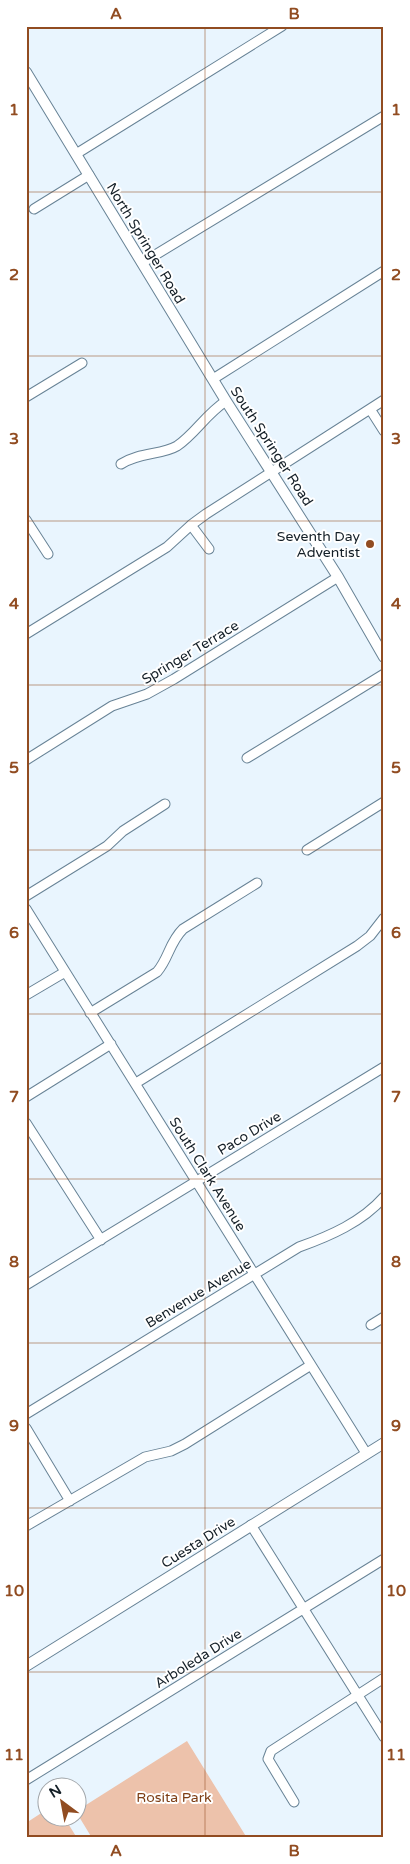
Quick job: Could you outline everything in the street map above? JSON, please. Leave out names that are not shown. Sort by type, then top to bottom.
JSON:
[{"type":"street","points":[[76,154],[282,26]]},
{"type":"street","name":"North Springer Road","points":[[26,72],[213,379]]},
{"type":"street","points":[[142,264],[384,116]]},
{"type":"street","points":[[34,209],[90,175]]},
{"type":"street","points":[[213,379],[384,271]]},
{"type":"street","points":[[26,397],[82,363]]},
{"type":"street","name":"South Springer Road","points":[[213,379],[338,577],[384,657]]},
{"type":"street","points":[[121,464],[133,456],[175,447],[189,436],[211,410],[226,400]]},
{"type":"street","points":[[26,634],[167,547],[190,524],[384,400]]},
{"type":"street","points":[[370,409],[384,431]]},
{"type":"street","points":[[26,520],[48,554]]},
{"type":"street","points":[[190,524],[209,549]]},
{"type":"street","name":"Springer Terrace","points":[[26,760],[112,706],[147,694],[174,679],[338,577]]},
{"type":"street","points":[[247,758],[384,674]]},
{"type":"street","points":[[306,850],[384,802]]},
{"type":"street","points":[[26,896],[107,846],[130,826],[165,804]]},
{"type":"street","points":[[90,1013],[157,972],[162,966],[174,938],[182,929],[257,883]]},
{"type":"street","name":"South Clark Avenue","points":[[26,909],[366,1454]]},
{"type":"street","points":[[136,1083],[357,946],[370,936],[384,918]]},
{"type":"street","points":[[26,995],[65,972]]},
{"type":"street","points":[[26,1097],[111,1044]]},
{"type":"street","name":"Paco Drive","points":[[26,1285],[384,1067]]},
{"type":"street","points":[[26,1122],[101,1240]]},
{"type":"street","name":"Benvenue Avenue","points":[[26,1414],[299,1247],[330,1235],[373,1209],[384,1197]]},
{"type":"street","points":[[371,1325],[384,1317]]},
{"type":"street","points":[[26,1526],[145,1457],[171,1451],[185,1444],[311,1365]]},
{"type":"street","points":[[26,1428],[70,1500]]},
{"type":"street","name":"Cuesta Drive","points":[[26,1666],[384,1442]]},
{"type":"street","points":[[251,1525],[384,1737]]},
{"type":"street","name":"Arboleda Drive","points":[[26,1780],[384,1559]]},
{"type":"street","points":[[294,1802],[268,1759],[271,1751],[384,1678]]},
{"type":"green space","name":"Rosita Park","points":[[187,1741],[247,1838],[92,1838],[85,1826],[88,1826],[88,1804]]},
{"type":"green space","points":[[38,1815],[38,1826],[70,1826],[77,1838],[26,1838],[26,1823]]},
{"type":"place","name":"Seventh Day Adventist","points":[[370,544]]}]
